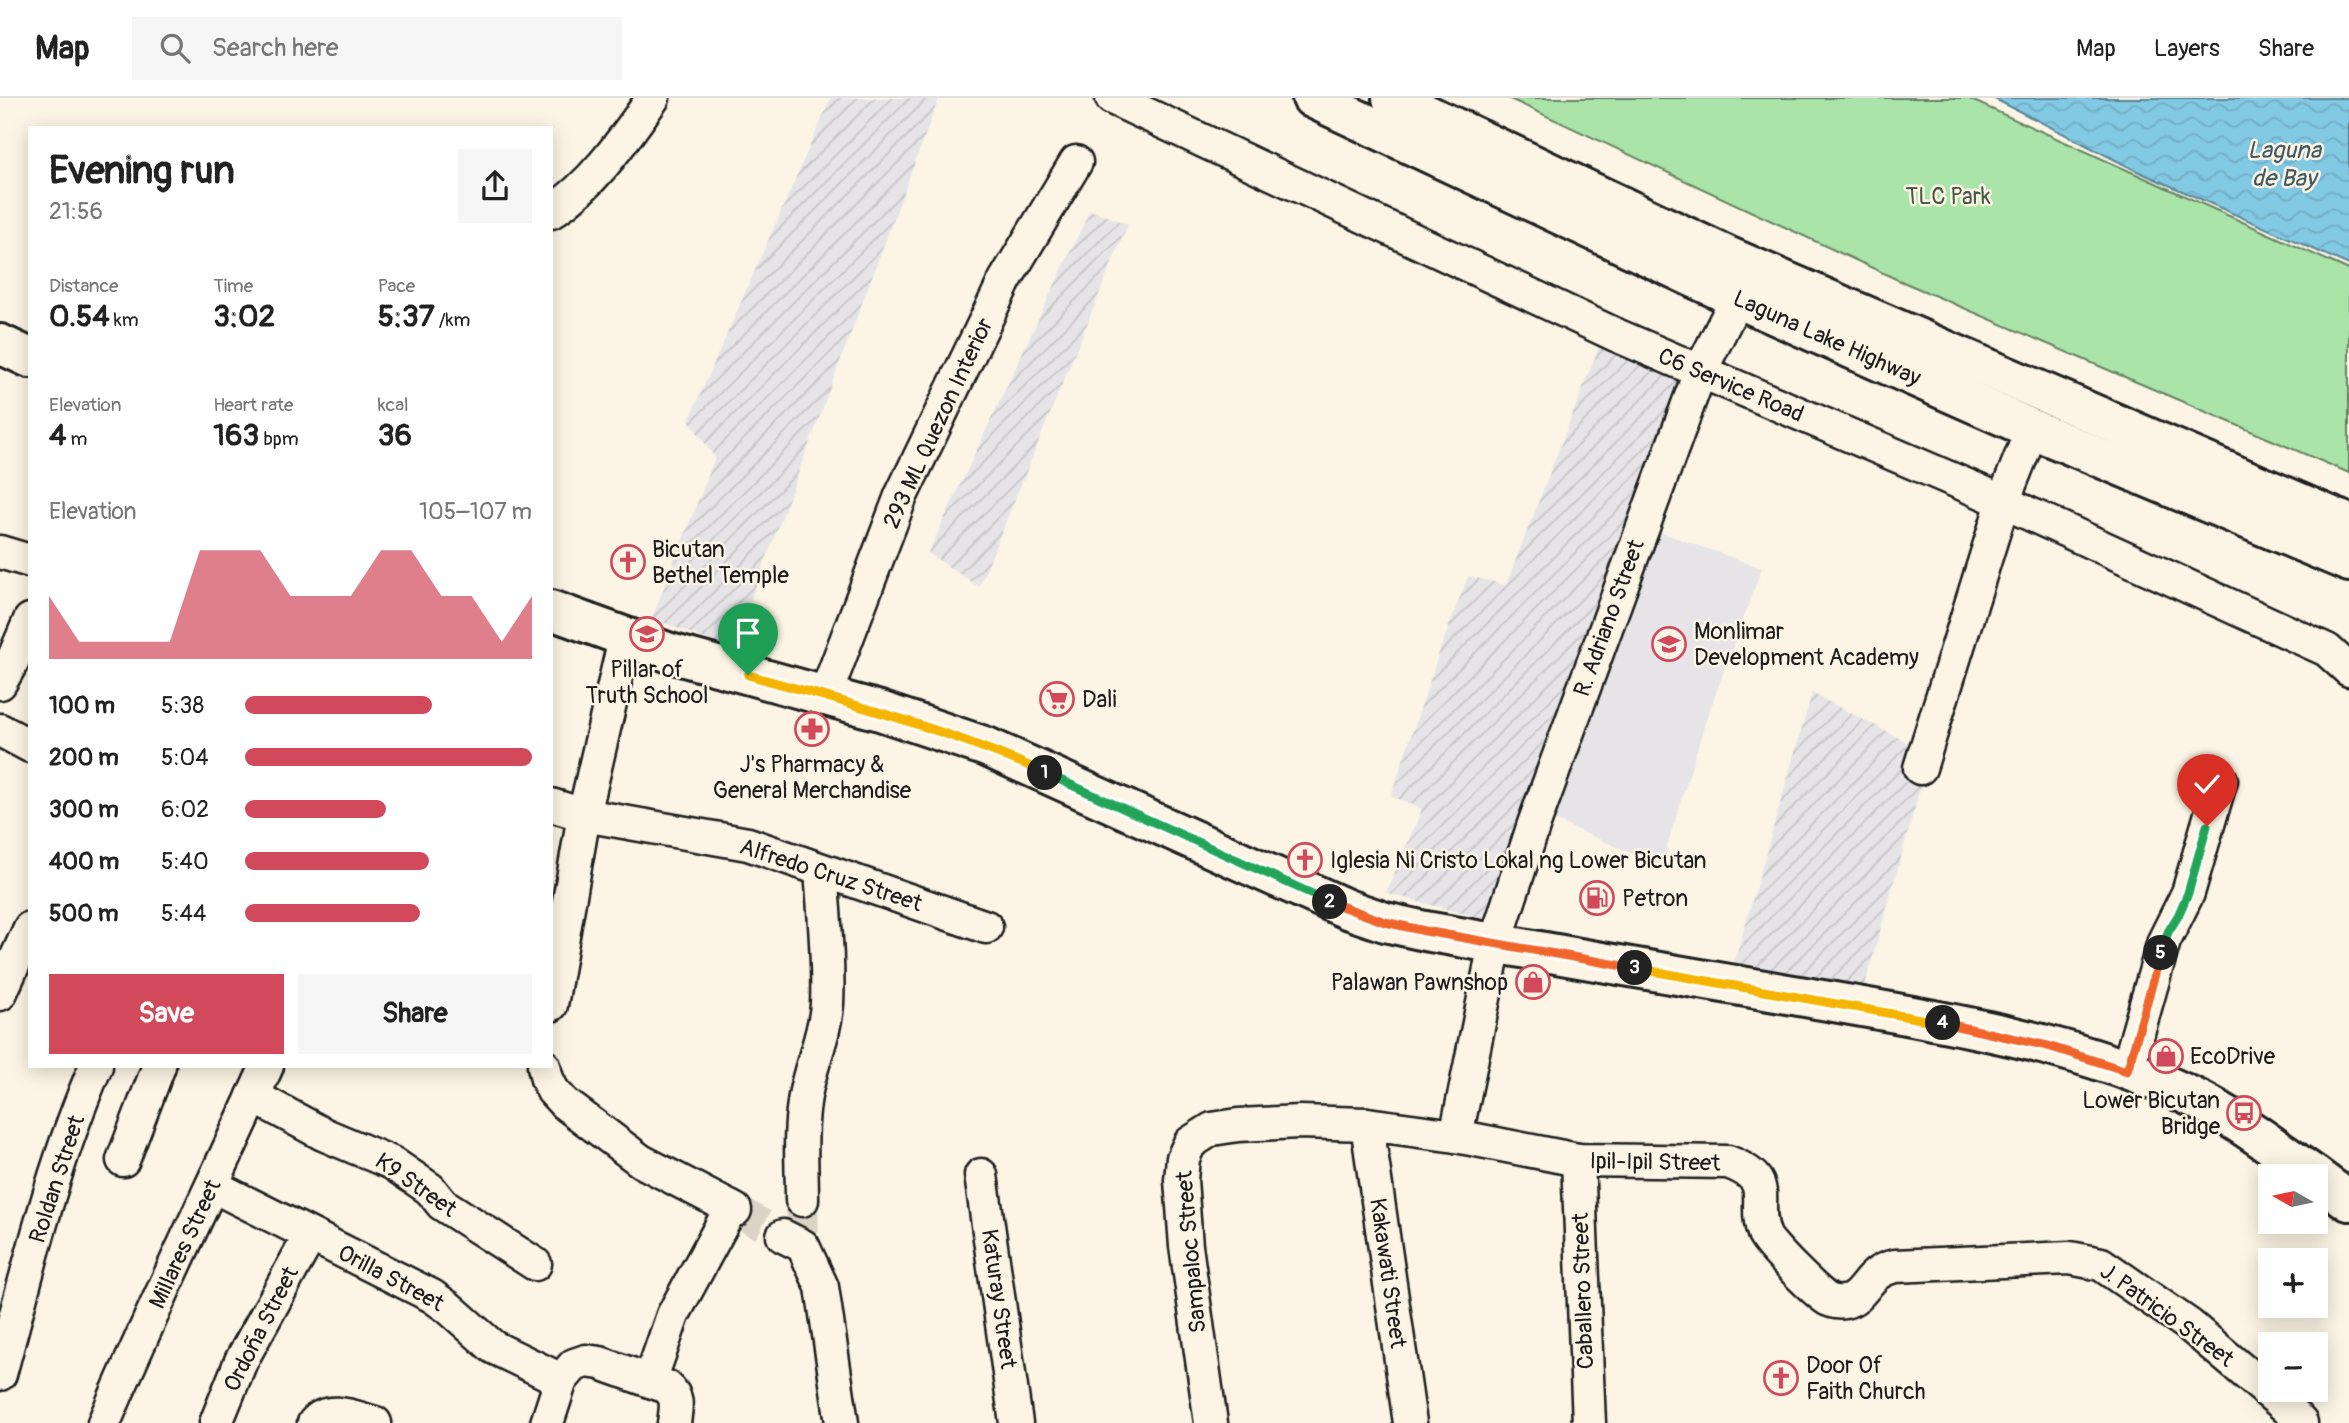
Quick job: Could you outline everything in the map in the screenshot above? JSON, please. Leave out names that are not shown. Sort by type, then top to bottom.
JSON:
[{"type":"main road","name":"Laguna Lake Highway","points":[[1312,98],[1732,308],[2010,473],[2349,562]]},
{"type":"main road","name":"Laguna Lake Highway","points":[[1392,98],[1727,256],[2349,524]]},
{"type":"main road","points":[[0,344],[28,357]]},
{"type":"main road","points":[[553,611],[670,653],[919,723],[987,747],[1347,909],[1385,922],[1495,944],[1921,1017],[2048,1046],[2164,1084],[2208,1105],[2296,1164]]},
{"type":"street","points":[[553,211],[566,203],[613,155],[653,98]]},
{"type":"street","name":"C6 Service Road","points":[[1112,98],[1616,335],[2010,473],[2327,650],[2349,670]]},
{"type":"street","name":"293 ML Quezon Interior","points":[[825,696],[901,496],[1005,280],[1076,162]]},
{"type":"street","name":"R. Adriano Street","points":[[1456,1136],[1495,944],[1534,824],[1703,365],[1732,308]]},
{"type":"street","points":[[1920,768],[2010,473]]},
{"type":"street","points":[[0,552],[28,560]]},
{"type":"street","points":[[0,683],[28,624]]},
{"type":"street","points":[[553,983],[558,927],[625,638]]},
{"type":"street","points":[[0,730],[28,745]]},
{"type":"street","points":[[2127,1071],[2164,941],[2188,893],[2221,780]]},
{"type":"street","name":"Alfredo Cruz Street","points":[[553,806],[584,815],[748,844],[986,927]]},
{"type":"street","points":[[802,1200],[804,1104],[813,1061],[821,1041],[827,1005],[821,870]]},
{"type":"street","points":[[0,993],[28,932]]},
{"type":"street","name":"Roldan Street","points":[[0,1374],[43,1217],[95,1068]]},
{"type":"street","points":[[123,1160],[158,1068]]},
{"type":"street","name":"Millares Street","points":[[104,1423],[135,1349],[266,1068]]},
{"type":"street","points":[[544,1068],[553,1091],[565,1103],[641,1161],[733,1209],[673,1315],[650,1381]]},
{"type":"street","name":"K9 Street","points":[[253,1096],[323,1133],[392,1163],[429,1189],[442,1204],[535,1264]]},
{"type":"street","name":"Sampaloc Street","points":[[1211,1423],[1186,1246],[1181,1180],[1183,1158],[1190,1143],[1212,1129],[1300,1122],[1367,1124],[1456,1136]]},
{"type":"street","name":"Kakawati Street","points":[[1367,1124],[1410,1423]]},
{"type":"street","name":"Ipil-Ipil Street","points":[[1456,1136],[1578,1160],[1728,1162],[1749,1171],[1757,1180],[1762,1227],[1769,1243],[1829,1301],[1845,1302],[1858,1297]]},
{"type":"street","name":"Caballero Street","points":[[1578,1160],[1589,1423]]},
{"type":"street","name":"Katuray Street","points":[[981,1175],[1016,1423]]},
{"type":"street","name":"Orilla Street","points":[[213,1186],[432,1296],[493,1347],[561,1380]]},
{"type":"street","name":"Ordoña Street","points":[[216,1423],[241,1361],[310,1236]]},
{"type":"street","points":[[796,1241],[822,1287],[842,1423]]},
{"type":"street","name":"J. Patricio Street","points":[[1858,1297],[1873,1276],[1895,1266],[2084,1259],[2101,1264],[2189,1325],[2286,1407],[2301,1423]]},
{"type":"street","points":[[547,1423],[561,1380],[574,1365],[586,1361],[600,1363],[667,1387],[674,1393],[677,1402],[674,1423]]},
{"type":"street","points":[[316,1420],[331,1413],[345,1414],[375,1423]]},
{"type":"shaded area","points":[[831,98],[939,98],[732,650],[652,618],[715,458],[689,420]]},
{"type":"shaded area","points":[[1090,210],[1128,224],[979,587],[928,553]]},
{"type":"shaded area","points":[[1600,344],[1684,385],[1491,921],[1386,893],[1422,809],[1391,796],[1468,576],[1506,585]]},
{"type":"shaded area","name":"Monlimar Development Academy","points":[[1645,527],[1762,568],[1706,720],[1661,866],[1547,817]]},
{"type":"shaded area","points":[[1812,693],[1930,754],[1864,988],[1733,967]]},
{"type":"green space","name":"TLC Park","points":[[1508,98],[1967,98],[2349,270],[2349,473],[1896,279]]},
{"type":"water","name":"Laguna de Bay","points":[[1993,98],[2349,98],[2349,265],[2137,171]]},
{"type":"tunnel","points":[[802,1200],[803,1242]]},
{"type":"tunnel","points":[[735,1210],[783,1236]]},
{"type":"place","name":"Bicutan Bethel Temple","points":[[628,562]]},
{"type":"place","name":"Pillar of Truth School","points":[[647,634]]},
{"type":"place","name":"Monlimar Development Academy","points":[[1669,644]]},
{"type":"place","name":"Dali","points":[[1057,699]]},
{"type":"place","name":"J's Pharmacy & General Merchandise","points":[[812,729]]},
{"type":"place","name":"Iglesia Ni Cristo Lokal ng Lower Bicutan","points":[[1305,860]]},
{"type":"place","name":"Petron","points":[[1597,898]]},
{"type":"place","name":"Palawan Pawnshop","points":[[1533,982]]},
{"type":"place","name":"EcoDrive","points":[[2166,1056]]},
{"type":"place","name":"Lower Bicutan Bridge","points":[[2244,1113]]},
{"type":"place","name":"Door Of Faith Church","points":[[1781,1378]]},
{"type":"route","points":[[748,675],[880,711],[987,747],[1347,909],[1385,922],[1921,1017],[2048,1046],[2127,1071],[2164,941],[2188,893],[2207,826]]}]
